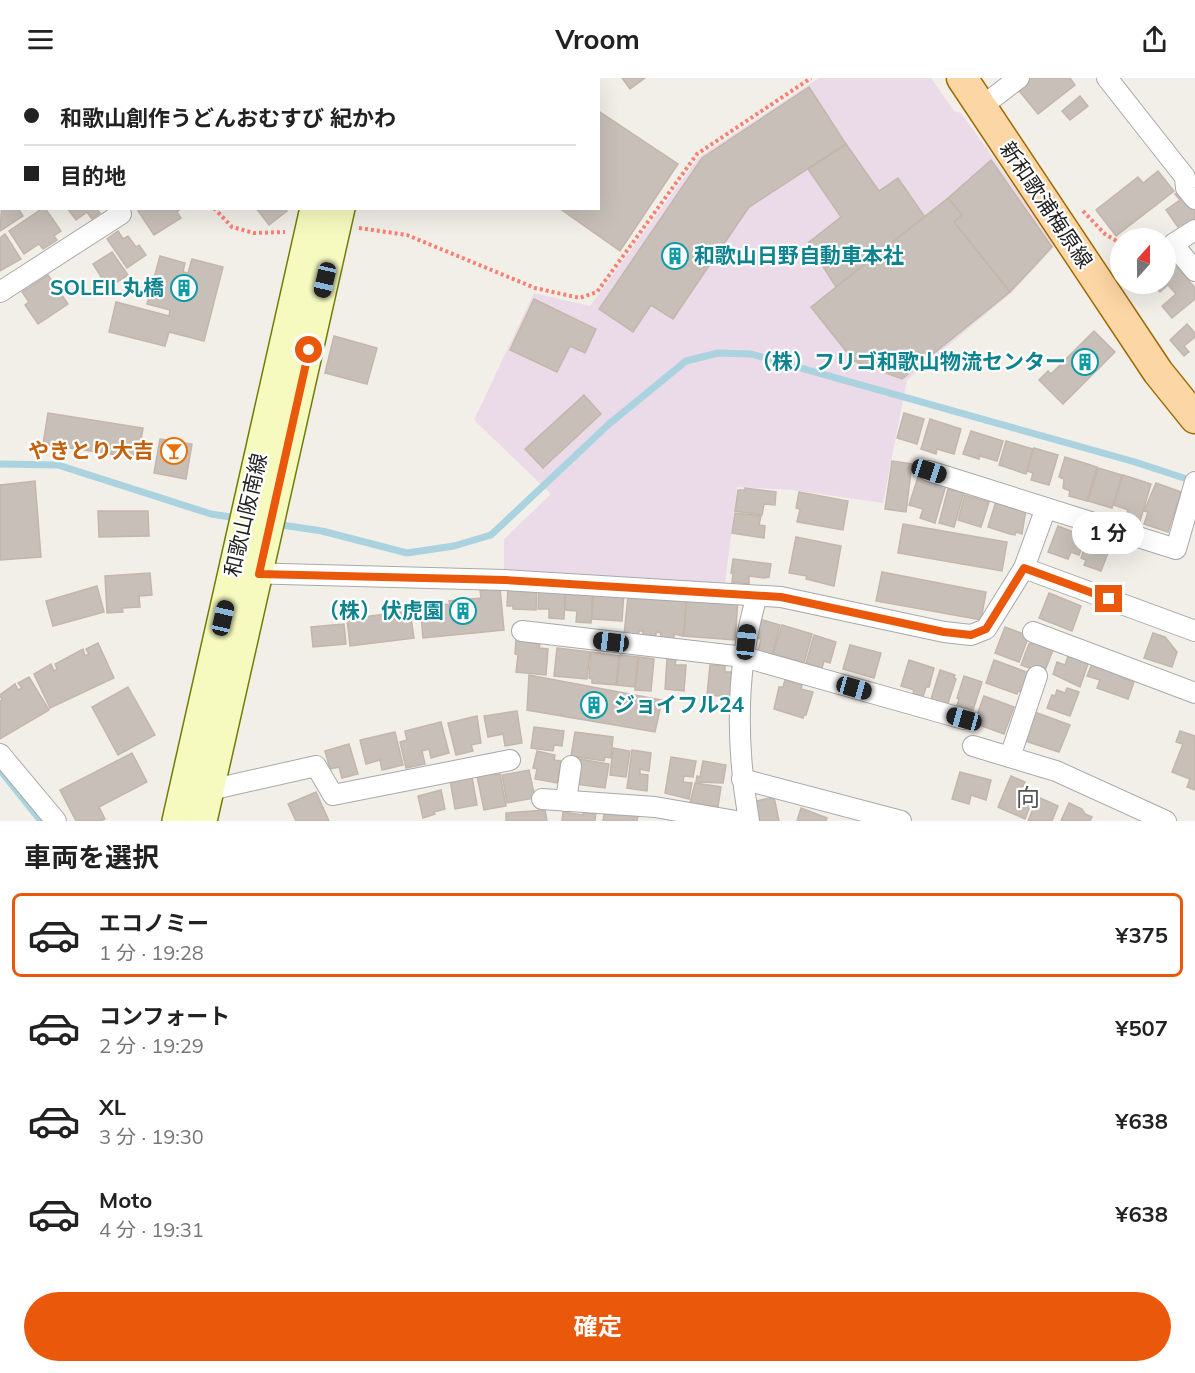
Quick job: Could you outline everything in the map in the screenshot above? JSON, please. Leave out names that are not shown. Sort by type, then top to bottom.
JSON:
[{"type":"main road","name":"新和歌浦梅原線","points":[[962,78],[1158,372],[1195,418]]},
{"type":"main road","name":"和歌山阪南線","points":[[202,821],[210,790],[249,562],[324,223]]},
{"type":"main road","name":"和歌山阪南線","points":[[176,821],[249,562]]},
{"type":"street","points":[[981,106],[1020,78]]},
{"type":"street","points":[[1107,78],[1185,177],[1186,188],[1195,199]]},
{"type":"street","points":[[0,292],[121,214],[118,210]]},
{"type":"street","points":[[1195,231],[1173,244],[1195,271]]},
{"type":"street","points":[[929,471],[1176,549],[1194,487]]},
{"type":"street","points":[[249,562],[781,597],[944,632],[971,635],[986,629],[1024,568],[1046,508]]},
{"type":"street","points":[[1024,568],[1195,631]]},
{"type":"street","points":[[749,821],[742,779],[740,678],[747,628],[757,596]]},
{"type":"street","points":[[522,631],[744,657],[964,719]]},
{"type":"street","points":[[1033,632],[1195,693]]},
{"type":"street","points":[[1010,757],[1037,676]]},
{"type":"street","points":[[973,746],[1056,771],[1166,821]]},
{"type":"street","points":[[0,754],[56,821]]},
{"type":"street","points":[[210,790],[316,766],[333,795],[510,760]]},
{"type":"street","points":[[566,801],[571,766]]},
{"type":"street","points":[[742,779],[901,821]]},
{"type":"street","points":[[542,799],[655,807],[736,821]]},
{"type":"path","points":[[216,210],[232,227],[245,232],[324,223],[407,235],[535,288],[580,298],[597,292],[697,154],[811,78]]},
{"type":"shaded area","points":[[819,78],[931,78],[954,111],[961,113],[1056,245],[1011,293],[907,380],[883,503],[793,490],[737,487],[725,584],[504,573],[504,539],[551,494],[474,420],[534,293],[590,306],[699,157]]},
{"type":"building","points":[[622,78],[645,78],[630,89]]},
{"type":"building","points":[[1028,78],[1070,78],[1075,85],[1038,114],[1016,87]]},
{"type":"building","name":"和歌山日野自動車本社","points":[[809,87],[846,144],[749,207],[673,319],[651,305],[633,332],[599,309],[702,158]]},
{"type":"building","points":[[1080,96],[1088,106],[1070,120],[1062,111]]},
{"type":"building","points":[[600,112],[678,164],[620,251],[562,210],[600,210]]},
{"type":"building","points":[[846,144],[879,191],[898,178],[925,217],[836,287],[808,243],[841,217],[808,169]]},
{"type":"building","points":[[991,160],[1052,247],[1010,292],[954,222],[962,215],[948,198]]},
{"type":"building","points":[[1158,171],[1174,191],[1126,228],[1110,228],[1096,210],[1138,177],[1143,183]]},
{"type":"building","points":[[1182,188],[1195,206],[1195,229],[1189,234],[1181,224],[1178,227],[1166,210],[1180,200],[1175,194]]},
{"type":"building","points":[[948,198],[962,215],[954,222],[1010,292],[902,379],[854,361],[811,307]]},
{"type":"building","points":[[2,210],[19,210],[23,216],[0,231]]},
{"type":"building","points":[[40,210],[46,210],[61,231],[54,236],[57,240],[43,249],[39,244],[24,254],[9,231]]},
{"type":"building","points":[[68,210],[98,210],[100,213],[92,219],[87,212],[76,220]]},
{"type":"building","points":[[180,210],[177,212],[181,218],[154,235],[138,211]]},
{"type":"building","points":[[258,210],[286,210],[287,211],[269,225]]},
{"type":"building","points":[[118,231],[123,239],[128,236],[136,247],[139,245],[146,255],[127,268],[107,239]]},
{"type":"building","points":[[5,234],[21,259],[0,271],[0,238]]},
{"type":"building","points":[[112,252],[128,275],[108,288],[93,264]]},
{"type":"building","name":"SOLEIL丸橋","points":[[160,256],[185,263],[183,272],[188,273],[192,259],[223,267],[204,341],[169,332],[165,346],[109,332],[116,302],[169,316],[170,310],[147,304]]},
{"type":"building","points":[[1176,266],[1195,288],[1195,299],[1172,318],[1162,306],[1176,294]]},
{"type":"building","points":[[48,275],[68,304],[38,324],[25,305],[29,302],[22,292]]},
{"type":"building","points":[[534,299],[596,329],[585,353],[570,346],[557,372],[510,350]]},
{"type":"building","points":[[1187,324],[1195,333],[1195,337],[1184,346],[1189,352],[1184,356],[1170,340]]},
{"type":"building","name":"（株）フリゴ和歌山物流センター","points":[[1094,331],[1115,352],[1063,404],[1039,380],[1048,371],[1051,374]]},
{"type":"building","points":[[334,336],[377,348],[367,384],[325,373]]},
{"type":"building","points":[[584,395],[601,414],[543,468],[525,449]]},
{"type":"building","points":[[48,413],[143,428],[138,458],[43,444]]},
{"type":"building","points":[[904,413],[924,419],[917,444],[897,438]]},
{"type":"building","points":[[930,419],[961,429],[954,454],[937,449],[936,454],[921,449]]},
{"type":"building","points":[[971,431],[1003,441],[997,461],[963,454]]},
{"type":"building","points":[[160,439],[192,444],[186,479],[154,473]]},
{"type":"building","points":[[1006,441],[1033,449],[1026,474],[999,465]]},
{"type":"building","points":[[1034,448],[1058,455],[1049,485],[1031,480],[1033,473],[1027,471]]},
{"type":"building","points":[[1065,457],[1097,467],[1087,501],[1069,496],[1070,491],[1063,488],[1064,479],[1059,477]]},
{"type":"building","points":[[892,461],[912,464],[906,512],[885,509]]},
{"type":"building","points":[[1098,468],[1122,475],[1112,508],[1088,501]]},
{"type":"building","points":[[1123,475],[1151,484],[1138,528],[1124,523],[1128,510],[1114,505]]},
{"type":"building","points":[[918,477],[946,485],[935,523],[920,518],[923,509],[909,505]]},
{"type":"building","points":[[35,481],[41,557],[0,560],[0,485]]},
{"type":"building","points":[[1156,483],[1181,492],[1168,532],[1144,524],[1148,512],[1144,511]]},
{"type":"building","points":[[957,486],[965,489],[954,527],[939,523],[948,489],[955,491]]},
{"type":"building","points":[[745,488],[776,492],[775,505],[764,504],[762,515],[735,511],[738,490],[745,490]]},
{"type":"building","points":[[799,492],[848,501],[843,530],[797,522],[800,509],[796,508]]},
{"type":"building","points":[[965,495],[989,502],[981,527],[958,520]]},
{"type":"building","points":[[997,498],[1026,509],[1022,534],[1016,532],[1015,535],[1010,534],[988,527]]},
{"type":"building","points":[[98,511],[148,511],[149,536],[99,537]]},
{"type":"building","points":[[735,513],[761,516],[759,525],[765,526],[764,538],[732,533]]},
{"type":"building","points":[[903,524],[1007,542],[1002,571],[898,553]]},
{"type":"building","points":[[1058,526],[1086,537],[1079,555],[1071,552],[1068,559],[1048,552]]},
{"type":"building","points":[[796,537],[841,546],[834,586],[806,579],[807,576],[789,573]]},
{"type":"building","points":[[1088,537],[1111,545],[1101,571],[1084,565],[1086,560],[1081,558]]},
{"type":"building","points":[[733,559],[771,564],[769,577],[749,576],[749,584],[732,582]]},
{"type":"building","points":[[882,572],[986,592],[981,620],[876,601]]},
{"type":"building","points":[[150,573],[152,595],[139,596],[140,607],[122,608],[123,612],[107,613],[105,576]]},
{"type":"building","points":[[508,585],[537,587],[536,610],[513,609],[513,606],[507,606]]},
{"type":"building","points":[[97,586],[104,612],[53,626],[46,601]]},
{"type":"building","name":"（株）伏虎園","points":[[500,588],[504,630],[423,638],[421,615],[423,615],[423,607],[450,604],[449,601],[481,598],[480,590]]},
{"type":"building","points":[[539,588],[565,589],[564,619],[549,618],[549,609],[538,609]]},
{"type":"building","points":[[566,589],[593,590],[591,623],[576,622],[577,611],[565,610]]},
{"type":"building","points":[[594,589],[624,591],[622,621],[592,619]]},
{"type":"building","points":[[1049,593],[1081,606],[1072,631],[1039,618]]},
{"type":"building","points":[[669,595],[668,600],[673,601],[673,596],[687,597],[683,636],[674,634],[674,640],[660,638],[661,633],[656,632],[656,638],[643,637],[643,631],[639,631],[638,637],[624,635],[628,596]]},
{"type":"building","points":[[687,595],[738,599],[735,640],[684,636]]},
{"type":"building","points":[[410,611],[414,638],[350,646],[347,619]]},
{"type":"building","points":[[759,619],[780,625],[772,655],[758,651],[761,639],[754,637]]},
{"type":"building","points":[[344,624],[346,644],[313,647],[311,627]]},
{"type":"building","points":[[782,625],[812,634],[804,663],[773,654]]},
{"type":"building","points":[[1005,627],[1029,636],[1019,662],[995,653]]},
{"type":"building","points":[[1153,633],[1165,637],[1177,652],[1172,667],[1144,658]]},
{"type":"building","points":[[814,635],[836,642],[830,663],[824,661],[822,668],[806,663]]},
{"type":"building","points":[[1035,637],[1049,642],[1046,648],[1053,650],[1044,673],[1021,665],[1029,644],[1033,643]]},
{"type":"building","points":[[516,639],[529,640],[528,642],[540,644],[539,648],[548,649],[546,675],[516,672],[518,655],[515,654]]},
{"type":"building","points":[[98,643],[114,678],[50,708],[34,674],[51,664],[54,671],[57,669],[55,664],[83,649],[85,656],[89,654],[86,649]]},
{"type":"building","points":[[850,645],[881,653],[874,678],[843,669]]},
{"type":"building","points":[[557,648],[590,652],[587,679],[554,676]]},
{"type":"building","points":[[1070,651],[1089,661],[1080,687],[1053,674],[1057,662],[1065,665]]},
{"type":"building","points":[[591,652],[619,656],[616,685],[592,683],[592,679],[589,678]]},
{"type":"building","points":[[620,655],[638,657],[635,687],[617,685]]},
{"type":"building","points":[[639,657],[654,659],[651,691],[635,690]]},
{"type":"building","points":[[667,659],[676,660],[675,665],[686,665],[684,691],[665,689]]},
{"type":"building","points":[[1094,659],[1125,670],[1122,678],[1134,682],[1128,699],[1097,688],[1100,680],[1087,676]]},
{"type":"building","points":[[909,660],[934,668],[929,687],[926,687],[923,697],[913,694],[914,690],[901,686]]},
{"type":"building","points":[[994,660],[1029,673],[1022,692],[1018,691],[1017,694],[986,683]]},
{"type":"building","points":[[710,665],[725,666],[725,672],[734,672],[731,697],[707,695]]},
{"type":"building","points":[[940,670],[955,675],[956,679],[947,706],[931,699]]},
{"type":"building","name":"ジョイフル24","points":[[529,675],[662,700],[655,732],[527,710]]},
{"type":"building","points":[[964,676],[982,682],[973,710],[957,705]]},
{"type":"building","points":[[29,677],[49,710],[0,739],[0,701],[2,700],[0,695],[15,684],[18,690],[22,688],[18,683]]},
{"type":"building","points":[[785,680],[802,685],[801,689],[813,692],[803,718],[774,709],[779,687],[783,687]]},
{"type":"building","points":[[128,687],[155,735],[118,755],[92,707]]},
{"type":"building","points":[[1067,688],[1079,692],[1070,716],[1047,708],[1052,695],[1055,696],[1057,690],[1065,693]]},
{"type":"building","points":[[984,696],[1014,707],[1004,734],[974,723]]},
{"type":"building","points":[[517,711],[522,743],[505,746],[503,734],[488,737],[484,716]]},
{"type":"building","points":[[1032,711],[1070,725],[1059,752],[1022,740]]},
{"type":"building","points":[[477,716],[481,743],[471,745],[473,751],[456,755],[448,723]]},
{"type":"building","points":[[441,722],[449,753],[431,758],[429,749],[422,751],[425,764],[406,768],[400,742],[407,740],[405,731]]},
{"type":"building","points":[[534,727],[564,731],[562,746],[554,745],[553,751],[531,748]]},
{"type":"building","points":[[1180,731],[1195,736],[1195,790],[1187,787],[1190,779],[1172,772],[1183,744],[1176,742]]},
{"type":"building","points":[[395,732],[403,765],[382,770],[380,760],[366,764],[360,740]]},
{"type":"building","points":[[575,732],[613,737],[611,758],[605,757],[604,761],[571,756]]},
{"type":"building","points":[[349,744],[358,774],[342,778],[339,767],[330,769],[325,751]]},
{"type":"building","points":[[613,748],[630,751],[626,777],[610,775]]},
{"type":"building","points":[[632,750],[651,753],[649,771],[640,769],[640,774],[648,775],[647,791],[627,788]]},
{"type":"building","points":[[537,751],[555,755],[554,760],[561,761],[557,783],[535,779],[537,769],[533,768]]},
{"type":"building","points":[[132,753],[147,782],[99,807],[105,819],[76,821],[60,790]]},
{"type":"building","points":[[671,757],[696,761],[693,777],[684,776],[683,782],[692,783],[689,799],[665,793]]},
{"type":"building","points":[[580,759],[609,764],[605,788],[576,784]]},
{"type":"building","points":[[703,761],[726,765],[723,783],[696,782],[697,776],[700,777]]},
{"type":"building","points":[[529,770],[535,798],[507,803],[502,775]]},
{"type":"building","points":[[494,772],[495,775],[500,774],[506,806],[484,810],[477,776]]},
{"type":"building","points":[[960,772],[991,780],[986,800],[971,795],[969,804],[952,799]]},
{"type":"building","points":[[1011,776],[1025,782],[1021,791],[1034,796],[1025,819],[998,807]]},
{"type":"building","points":[[472,777],[477,805],[455,809],[450,780]]},
{"type":"building","points":[[695,783],[721,787],[718,807],[690,803]]},
{"type":"building","points":[[441,790],[445,809],[423,818],[418,796]]},
{"type":"building","points":[[316,792],[329,821],[296,821],[288,804]]},
{"type":"building","points":[[774,797],[779,821],[756,821],[752,802]]},
{"type":"building","points":[[1038,797],[1058,806],[1052,821],[1028,821]]},
{"type":"building","points":[[1069,803],[1092,817],[1090,821],[1061,821]]},
{"type":"building","points":[[801,808],[827,818],[826,821],[797,821]]},
{"type":"building","points":[[584,809],[596,811],[595,821],[562,821],[563,812],[583,815]]},
{"type":"building","points":[[605,809],[638,815],[637,821],[603,821]]},
{"type":"building","points":[[545,810],[547,821],[506,821],[506,813]]},
{"type":"waterway","points":[[275,524],[322,531],[407,553],[454,546],[491,535],[609,424],[686,361],[718,353],[751,354],[1135,462],[1193,481]]},
{"type":"waterway","points":[[0,464],[58,465],[211,514],[237,518]]},
{"type":"waterway","points":[[0,770],[41,821]]},
{"type":"place","name":"和歌山日野自動車本社","points":[[675,256]]},
{"type":"place","name":"SOLEIL丸橋","points":[[184,288]]},
{"type":"place","name":"（株）フリゴ和歌山物流センター","points":[[1085,362]]},
{"type":"place","name":"やきとり大吉","points":[[174,451]]},
{"type":"place","name":"（株）伏虎園","points":[[463,611]]},
{"type":"place","name":"ジョイフル24","points":[[594,705]]},
{"type":"district","name":"向","points":[[1028,798]]},
{"type":"route","points":[[309,350],[259,574],[505,580],[781,597],[944,632],[971,635],[986,629],[1024,568],[1109,599]]}]
